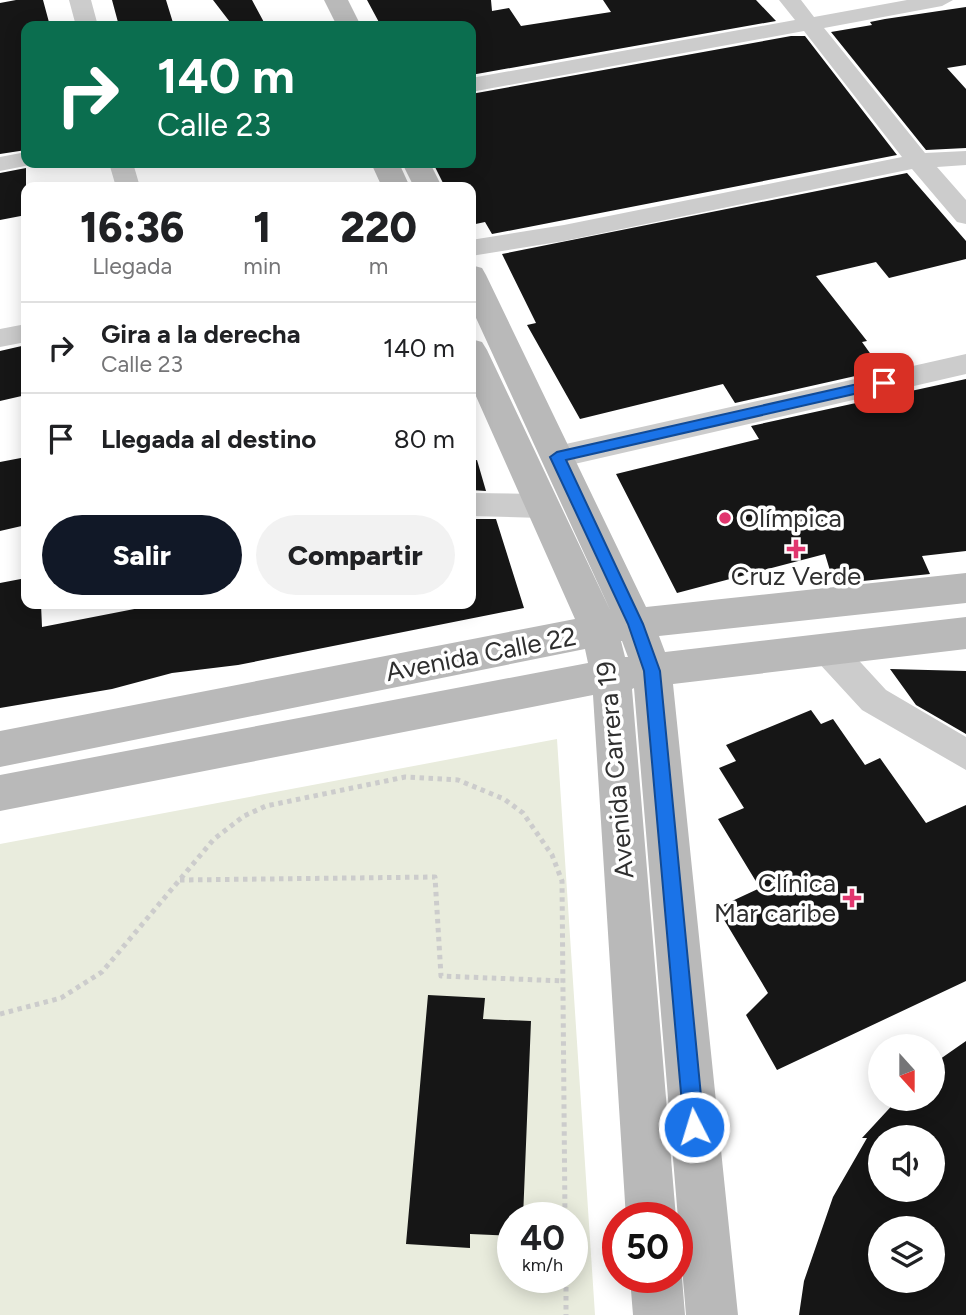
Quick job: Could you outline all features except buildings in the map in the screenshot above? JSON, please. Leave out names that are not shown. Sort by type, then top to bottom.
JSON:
[{"type":"main road","points":[[336,0],[346,21]]},
{"type":"main road","name":"Avenida Carrera 19","points":[[476,286],[557,457],[617,627],[611,675],[650,1202]]},
{"type":"main road","name":"Avenida Carrera 19","points":[[476,361],[541,506],[617,627],[652,671],[712,1315]]},
{"type":"main road","name":"Avenida Calle 22","points":[[0,749],[617,627],[966,588]]},
{"type":"main road","name":"Avenida Calle 22","points":[[0,793],[611,675],[966,633]]},
{"type":"main road","points":[[657,1293],[659,1315]]},
{"type":"street","points":[[80,0],[86,21]]},
{"type":"street","points":[[790,0],[918,161],[966,216]]},
{"type":"street","points":[[476,84],[942,0]]},
{"type":"street","points":[[476,247],[564,233],[918,161],[966,158]]},
{"type":"street","points":[[0,164],[21,160]]},
{"type":"street","points":[[0,338],[21,334]]},
{"type":"street","points":[[557,457],[966,364]]},
{"type":"street","points":[[476,504],[541,506]]},
{"type":"street","points":[[828,650],[874,700],[966,755]]},
{"type":"path","points":[[0,1014],[61,998],[85,985],[120,954],[214,839],[230,825],[266,806],[405,778],[428,776],[460,780],[501,796],[540,830],[551,849],[562,881],[565,1202]]},
{"type":"path","points":[[180,880],[435,877],[441,975],[564,981]]},
{"type":"path","points":[[565,1293],[566,1315]]},
{"type":"shaded area","points":[[557,739],[588,1202],[497,1202],[497,1293],[588,1293],[588,1209],[595,1315],[0,1315],[0,844]]},
{"type":"place","name":"Olímpica","points":[[725,518]]},
{"type":"place","name":"Cruz Verde","points":[[796,549]]},
{"type":"place","name":"Clínica Mar caribe","points":[[852,898]]},
{"type":"route","points":[[694,1127],[652,671],[635,624],[557,457],[884,383]]}]
